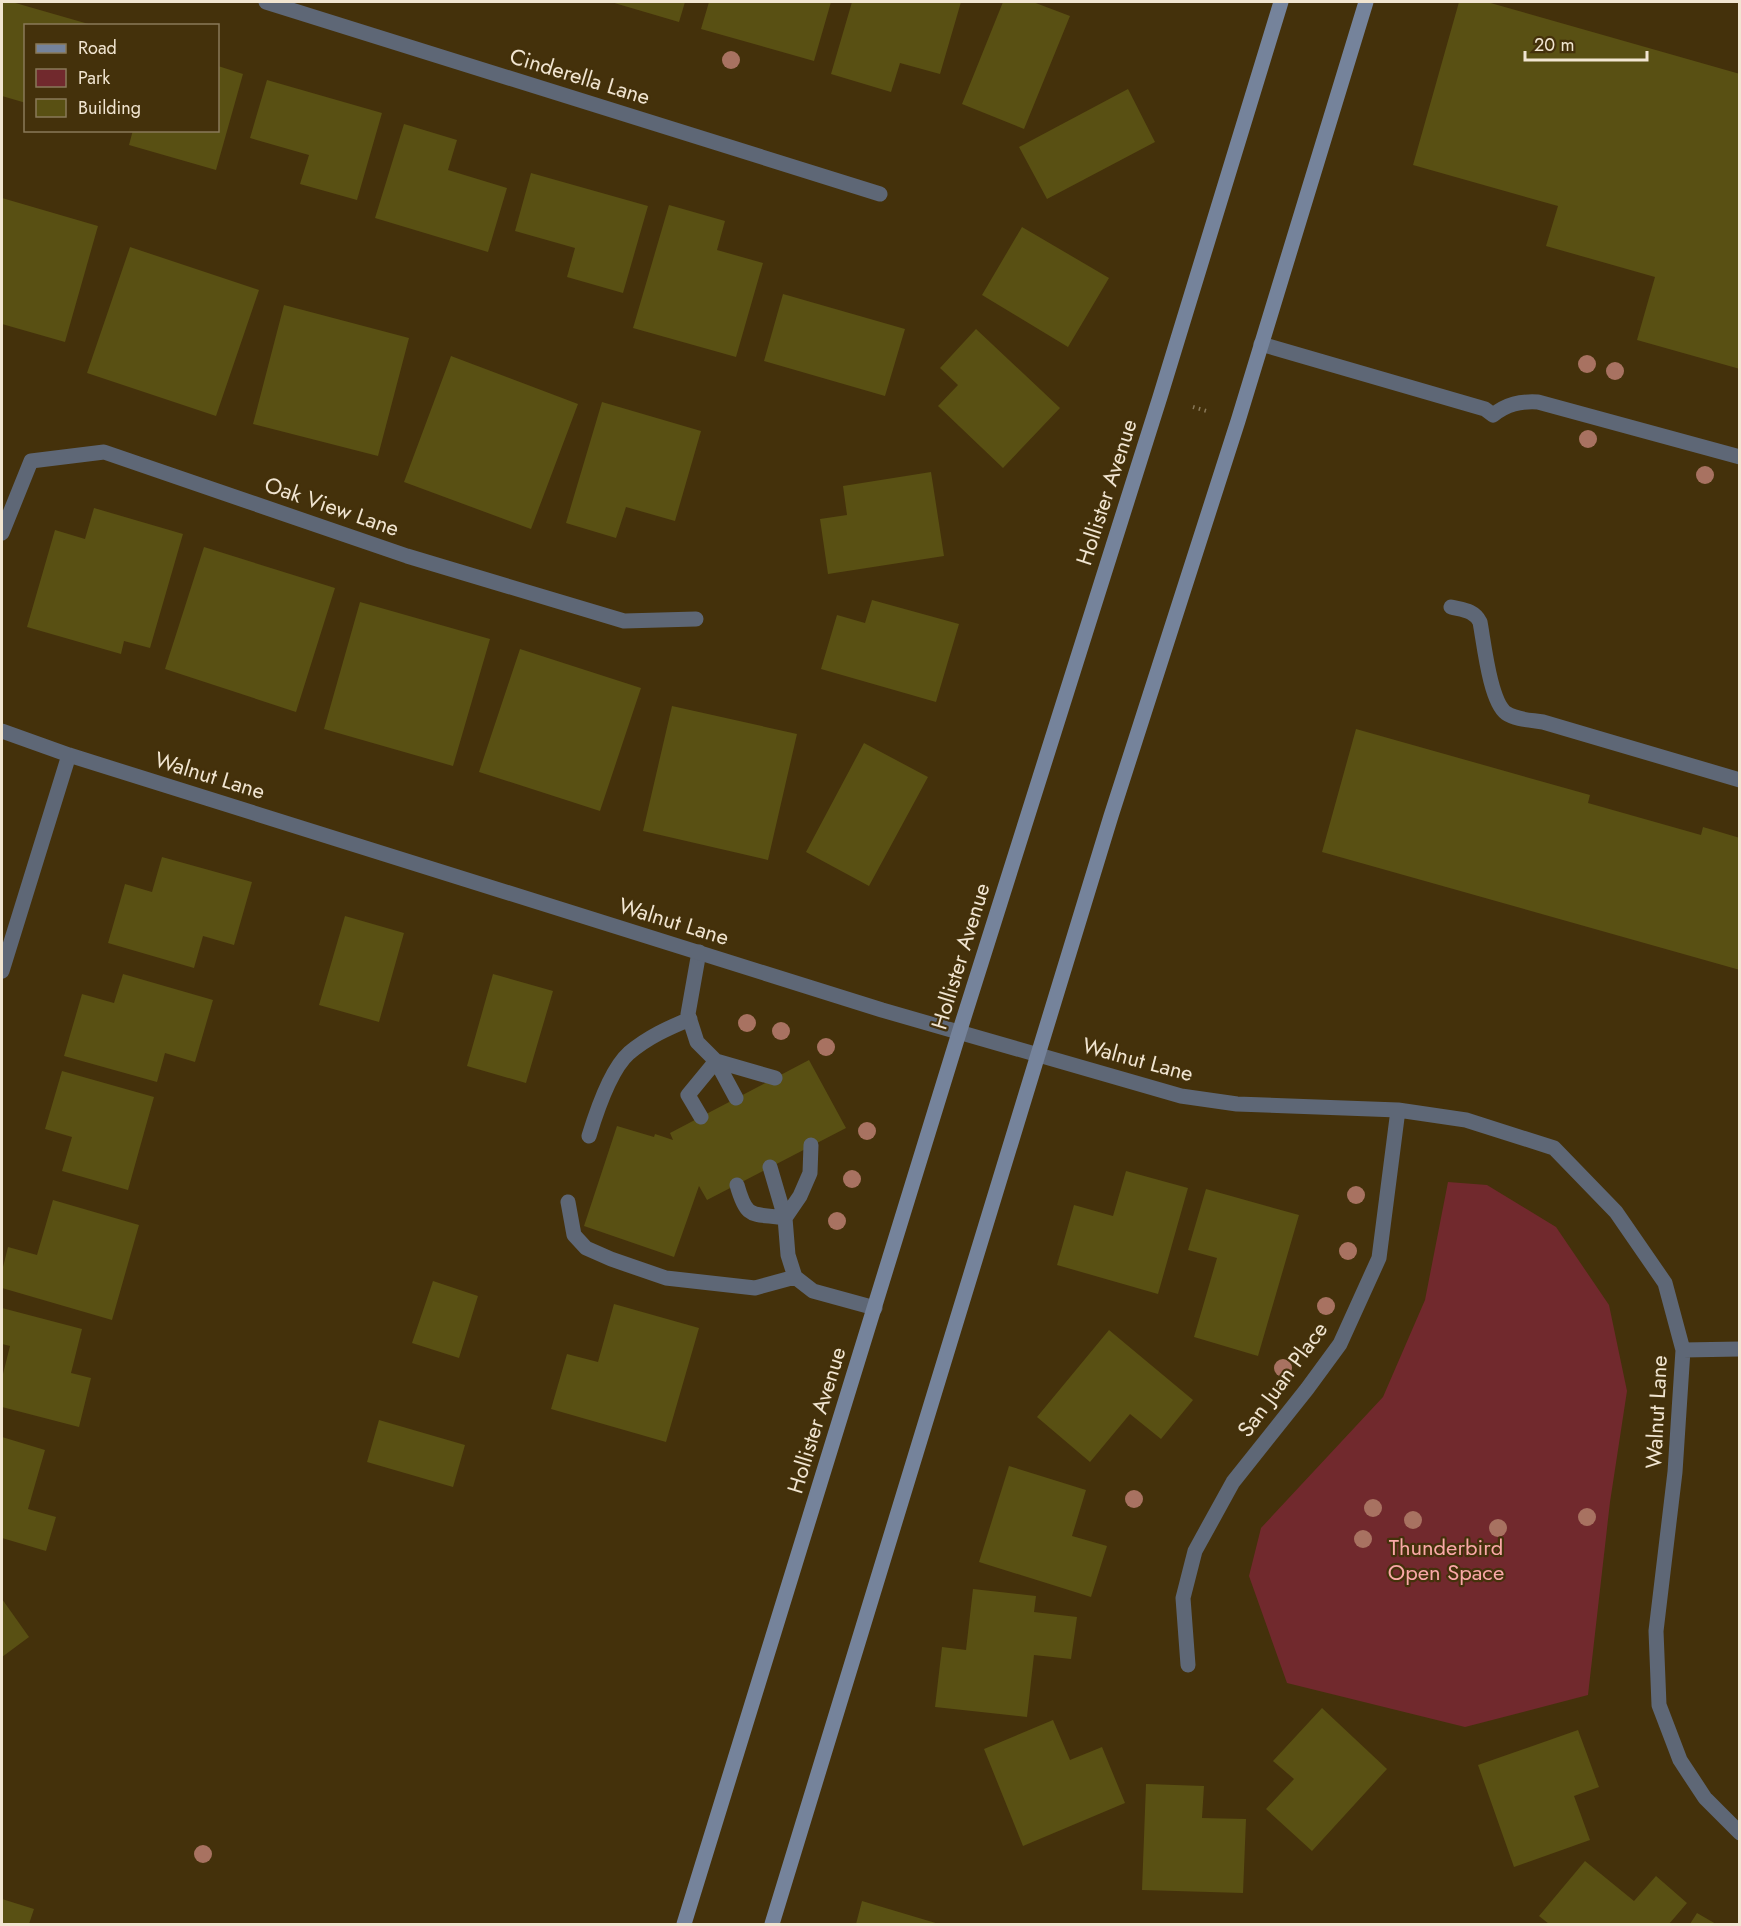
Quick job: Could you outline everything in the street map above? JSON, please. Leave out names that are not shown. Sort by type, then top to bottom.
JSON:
[{"type":"main road","name":"Hollister Avenue","points":[[684,1924],[1281,2]]},
{"type":"main road","points":[[772,1924],[1037,1055],[1366,2]]},
{"type":"street","name":"Cinderella Lane","points":[[266,2],[880,194]]},
{"type":"street","points":[[1261,344],[1485,409],[1493,415],[1513,403],[1538,402],[1740,457]]},
{"type":"street","name":"Oak View Lane","points":[[2,533],[31,461],[104,452],[407,555],[624,621],[696,619]]},
{"type":"street","points":[[1451,607],[1476,615],[1480,622],[1495,696],[1504,712],[1513,717],[1543,723],[1740,780]]},
{"type":"street","name":"Walnut Lane","points":[[2,731],[69,755],[959,1033],[1181,1096],[1237,1104],[1398,1110],[1466,1120],[1554,1149],[1616,1212],[1665,1282],[1683,1350],[1676,1472],[1656,1631],[1659,1706],[1680,1760],[1705,1798],[1740,1833]]},
{"type":"street","points":[[2,971],[69,755]]},
{"type":"street","points":[[699,952],[688,1014],[697,1042],[717,1061],[736,1098]]},
{"type":"street","points":[[589,1136],[609,1083],[627,1054],[658,1033],[690,1019]]},
{"type":"street","points":[[717,1061],[775,1078]]},
{"type":"street","points":[[701,1116],[688,1095],[717,1061]]},
{"type":"street","name":"San Juan Place","points":[[1188,1665],[1183,1598],[1195,1551],[1233,1482],[1340,1344],[1379,1258],[1398,1110]]},
{"type":"street","points":[[785,1218],[800,1196],[810,1173],[811,1145]]},
{"type":"street","points":[[770,1167],[785,1218],[788,1255],[795,1277],[813,1291],[875,1308]]},
{"type":"street","points":[[736,1185],[743,1207],[750,1213],[785,1218]]},
{"type":"street","points":[[568,1202],[574,1235],[586,1248],[666,1278],[755,1288],[795,1277]]},
{"type":"street","points":[[1683,1350],[1740,1349]]},
{"type":"path","points":[[1193,407],[1210,412]]},
{"type":"green space","name":"Thunderbird Open Space","points":[[1448,1182],[1487,1185],[1556,1227],[1609,1305],[1627,1391],[1610,1502],[1588,1695],[1465,1727],[1287,1683],[1249,1576],[1261,1528],[1383,1397],[1425,1300]]},
{"type":"building","points":[[2,2],[12,2],[89,24],[24,24],[24,102],[2,96]]},
{"type":"building","points":[[611,2],[685,2],[679,22]]},
{"type":"building","points":[[709,2],[831,2],[814,61],[701,29]]},
{"type":"building","points":[[852,2],[961,2],[940,74],[900,63],[891,92],[831,74]]},
{"type":"building","points":[[1003,2],[1033,2],[1070,16],[1024,129],[962,104]]},
{"type":"building","points":[[1459,2],[1487,2],[1740,74],[1740,369],[1637,340],[1655,277],[1546,246],[1558,206],[1413,165]]},
{"type":"building","points":[[219,66],[243,74],[216,170],[129,145],[132,132],[219,132]]},
{"type":"building","points":[[267,80],[382,113],[357,200],[300,184],[309,155],[250,138]]},
{"type":"building","points":[[1128,89],[1155,142],[1047,199],[1019,147]]},
{"type":"building","points":[[404,124],[457,140],[448,170],[507,188],[488,252],[375,218]]},
{"type":"building","points":[[531,173],[648,206],[623,293],[567,277],[575,248],[515,231]]},
{"type":"building","points":[[2,198],[98,226],[65,342],[2,324]]},
{"type":"building","points":[[669,205],[725,221],[717,250],[763,263],[736,357],[633,328]]},
{"type":"building","points":[[1022,227],[1109,278],[1068,347],[982,295]]},
{"type":"building","points":[[130,247],[259,290],[216,416],[87,373]]},
{"type":"building","points":[[783,294],[905,329],[885,396],[764,361]]},
{"type":"building","points":[[284,305],[409,338],[378,456],[253,424]]},
{"type":"building","points":[[976,329],[1060,408],[1003,468],[938,406],[958,385],[940,368]]},
{"type":"building","points":[[451,356],[578,404],[531,529],[404,482]]},
{"type":"building","points":[[602,402],[701,431],[675,521],[626,507],[616,538],[566,523]]},
{"type":"building","points":[[931,472],[944,556],[828,574],[820,519],[847,515],[843,486]]},
{"type":"building","points":[[94,508],[183,534],[150,648],[124,641],[121,654],[27,627],[55,530],[85,539]]},
{"type":"building","points":[[204,547],[335,588],[296,712],[165,669]]},
{"type":"building","points":[[872,600],[959,624],[936,702],[821,669],[837,615],[865,623]]},
{"type":"building","points":[[360,602],[490,639],[453,766],[324,729]]},
{"type":"building","points":[[520,649],[641,688],[600,811],[479,772]]},
{"type":"building","points":[[672,706],[797,734],[768,860],[643,831]]},
{"type":"building","points":[[1356,729],[1590,795],[1588,803],[1701,835],[1703,827],[1740,838],[1740,970],[1322,852]]},
{"type":"building","points":[[864,743],[928,777],[869,886],[806,852]]},
{"type":"building","points":[[162,857],[252,882],[234,945],[203,936],[194,968],[108,943],[125,884],[152,892]]},
{"type":"building","points":[[345,916],[404,933],[379,1022],[319,1005]]},
{"type":"building","points":[[123,974],[213,1000],[195,1062],[165,1053],[157,1082],[64,1056],[82,994],[114,1003]]},
{"type":"building","points":[[493,974],[553,991],[526,1083],[467,1066]]},
{"type":"building","points":[[809,1060],[846,1128],[707,1200],[699,1186],[674,1257],[584,1226],[617,1126],[673,1140],[670,1133]]},
{"type":"building","points":[[62,1071],[154,1097],[128,1190],[62,1171],[72,1137],[45,1129]]},
{"type":"building","points":[[1126,1171],[1188,1188],[1158,1294],[1057,1265],[1074,1205],[1113,1216]]},
{"type":"building","points":[[1206,1189],[1299,1215],[1258,1356],[1194,1337],[1217,1258],[1188,1250]]},
{"type":"building","points":[[53,1200],[139,1225],[112,1320],[2,1288],[2,1271],[8,1247],[37,1255]]},
{"type":"building","points":[[433,1281],[478,1296],[459,1358],[412,1343]]},
{"type":"building","points":[[614,1304],[699,1328],[666,1442],[551,1409],[567,1354],[598,1362]]},
{"type":"building","points":[[2,1308],[82,1329],[71,1373],[91,1378],[79,1427],[2,1407],[2,1378],[10,1346],[2,1344]]},
{"type":"building","points":[[1109,1330],[1193,1400],[1161,1439],[1130,1414],[1090,1462],[1037,1417]]},
{"type":"building","points":[[379,1420],[465,1445],[453,1487],[367,1462]]},
{"type":"building","points":[[2,1437],[45,1450],[28,1509],[56,1517],[46,1551],[2,1538]]},
{"type":"building","points":[[1009,1466],[1086,1490],[1072,1536],[1107,1546],[1091,1597],[979,1562]]},
{"type":"building","points":[[973,1589],[1036,1596],[1034,1612],[1077,1617],[1071,1659],[1034,1655],[1027,1717],[935,1707],[942,1647],[966,1650]]},
{"type":"building","points":[[2,1599],[29,1637],[2,1657]]},
{"type":"building","points":[[1322,1708],[1387,1769],[1312,1851],[1266,1809],[1294,1779],[1273,1761]]},
{"type":"building","points":[[1053,1720],[1070,1760],[1102,1747],[1125,1803],[1023,1846],[984,1749]]},
{"type":"building","points":[[1578,1730],[1599,1787],[1574,1796],[1590,1840],[1514,1867],[1478,1765]]},
{"type":"building","points":[[1146,1784],[1204,1786],[1202,1818],[1246,1819],[1243,1893],[1142,1890]]},
{"type":"building","points":[[1585,1861],[1634,1901],[1656,1876],[1687,1903],[1669,1924],[1549,1924],[1539,1916]]},
{"type":"building","points":[[2,1899],[34,1909],[29,1924],[2,1924]]},
{"type":"building","points":[[862,1901],[939,1924],[856,1924]]},
{"type":"building","points":[[1697,1913],[1716,1924],[1690,1924]]}]
